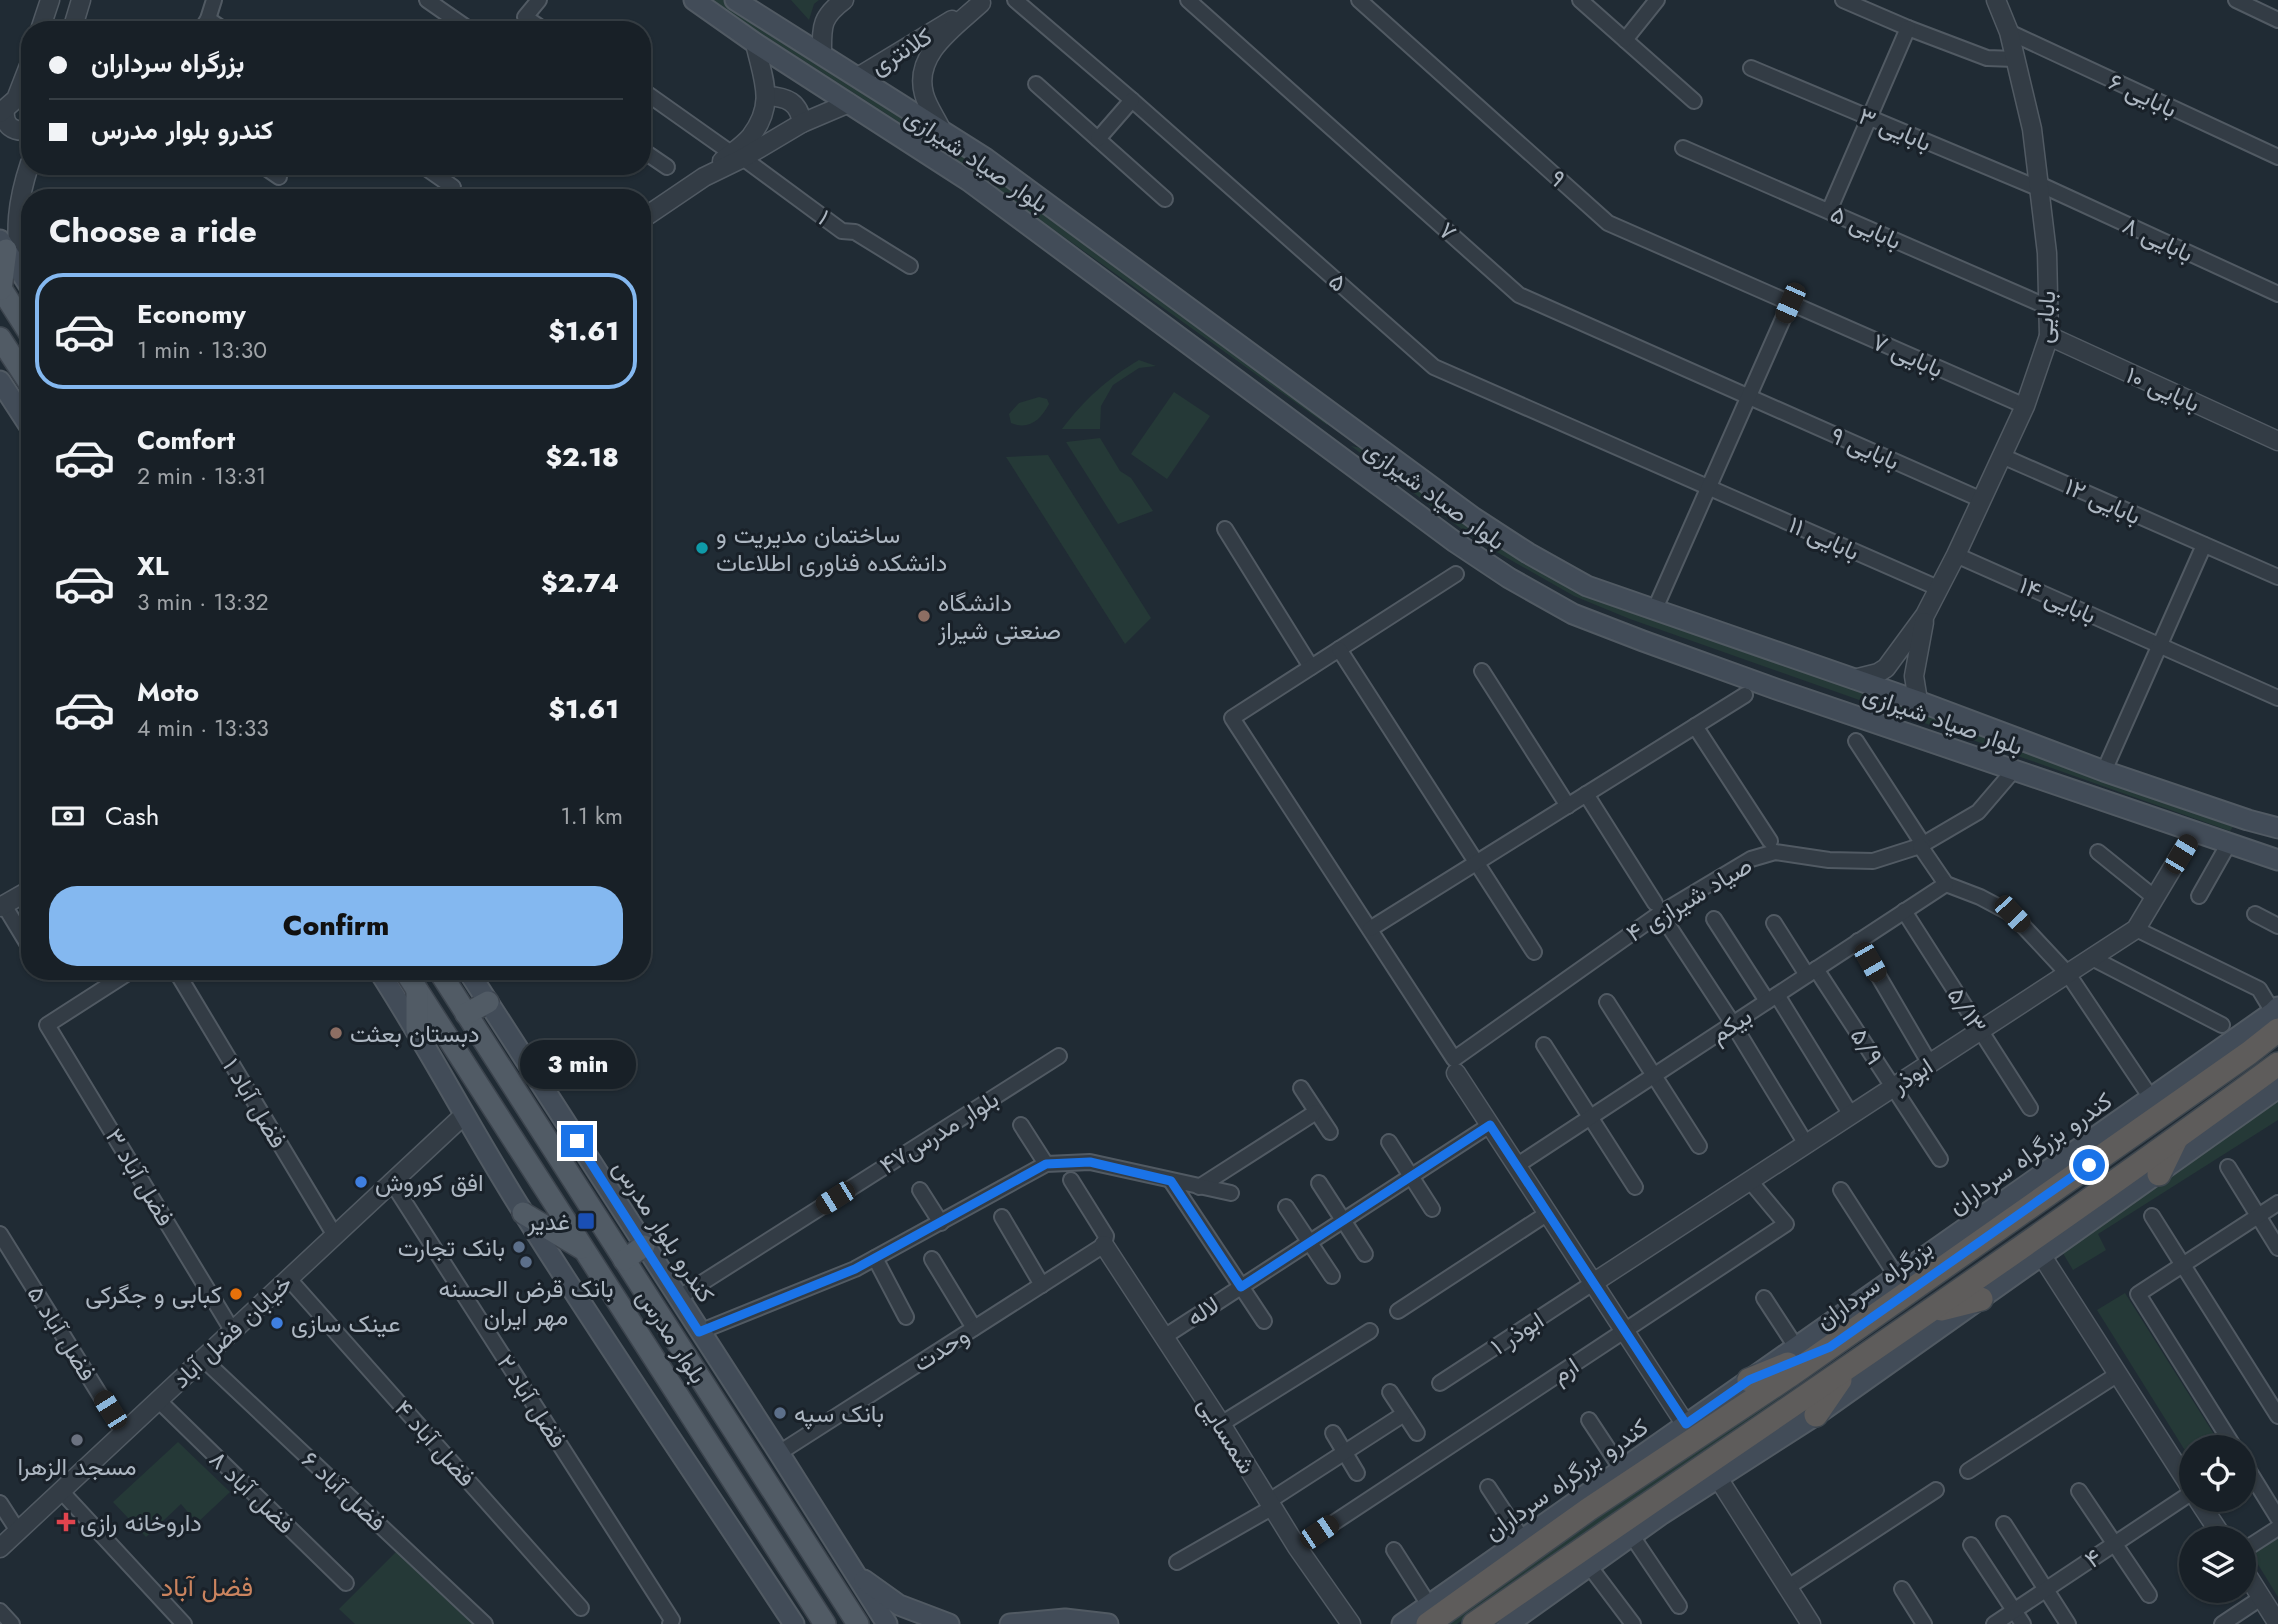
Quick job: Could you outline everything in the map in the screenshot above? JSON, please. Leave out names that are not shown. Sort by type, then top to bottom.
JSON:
[{"type":"highway","name":"بزرگراه سرداران","points":[[1429,1614],[1830,1347],[2249,1054],[2276,1016]]},
{"type":"highway","points":[[1474,1624],[1630,1526],[2278,1064]]},
{"type":"highway","points":[[2237,1093],[2278,1080]]},
{"type":"highway","points":[[2159,1174],[2177,1136]]},
{"type":"highway","points":[[1998,1229],[2014,1251]]},
{"type":"highway","points":[[1928,1312],[1981,1299]]},
{"type":"highway","points":[[1749,1380],[1830,1347]]},
{"type":"highway","points":[[1816,1415],[1847,1370]]},
{"type":"highway","points":[[1589,1509],[1628,1466]]},
{"type":"highway","points":[[1630,1526],[1662,1514]]},
{"type":"main road","name":"بلوار صیاد شیرازی","points":[[694,0],[755,43],[969,181],[1455,542],[1508,578],[1573,614],[1776,690],[2278,860]]},
{"type":"main road","name":"بلوار صیاد شیرازی","points":[[740,1],[996,166],[1474,517],[1528,553],[1587,586],[1918,701],[2104,771],[2278,828]]},
{"type":"main road","points":[[3,245],[21,273]]},
{"type":"main road","points":[[3,245],[2,289],[21,320]]},
{"type":"main road","points":[[2,289],[21,294]]},
{"type":"main road","points":[[0,338],[21,370]]},
{"type":"main road","points":[[0,381],[21,413]]},
{"type":"main road","points":[[1338,454],[1356,429]]},
{"type":"main road","points":[[2236,845],[2249,839],[2251,830],[2248,820]]},
{"type":"main road","points":[[385,980],[417,1029],[464,1115],[523,1213],[794,1624]]},
{"type":"main road","name":"بلوار مدرس","points":[[410,980],[825,1624]]},
{"type":"main road","name":"بلوار مدرس","points":[[445,980],[858,1624]]},
{"type":"main road","name":"کندرو بلوار مدرس","points":[[474,980],[887,1624]]},
{"type":"main road","points":[[416,990],[417,1029]]},
{"type":"main road","points":[[466,1014],[488,1002]]},
{"type":"main road","name":"کندرو بزرگراه سرداران","points":[[1402,1624],[1429,1614],[1522,1540],[1686,1424],[2151,1098],[2276,1016]]},
{"type":"main road","points":[[1662,1514],[1816,1415],[2278,1087]]},
{"type":"main road","points":[[523,1213],[586,1251]]},
{"type":"main road","points":[[624,1260],[645,1246]]},
{"type":"main road","points":[[751,1507],[774,1493]]},
{"type":"main road","points":[[1516,1622],[1590,1567],[1630,1526]]},
{"type":"main road","points":[[780,1553],[807,1624]]},
{"type":"main road","points":[[854,1573],[899,1605],[949,1624]]},
{"type":"main road","points":[[1010,1624],[1065,1619],[1108,1624]]},
{"type":"street","points":[[43,21],[50,0]]},
{"type":"street","points":[[75,21],[81,0]]},
{"type":"street","points":[[206,21],[214,0]]},
{"type":"street","points":[[427,0],[457,21]]},
{"type":"street","points":[[531,21],[525,17],[539,0]]},
{"type":"street","points":[[822,55],[822,26],[835,7],[844,0]]},
{"type":"street","name":"۵","points":[[1015,0],[1434,367],[1709,488]]},
{"type":"street","name":"۷","points":[[1188,0],[1519,295],[1749,397]]},
{"type":"street","name":"۹","points":[[1359,0],[1608,223],[1790,303]]},
{"type":"street","points":[[1580,0],[1695,101]]},
{"type":"street","points":[[1625,40],[1657,0]]},
{"type":"street","points":[[1843,0],[1987,58],[2015,59]]},
{"type":"street","name":"بابایی","points":[[1854,679],[1878,673],[1886,668],[1925,615],[2025,406],[2049,336],[2047,253],[2032,129],[2009,32],[1996,0]]},
{"type":"street","points":[[2236,0],[2278,20]]},
{"type":"street","name":"کلانتری","points":[[858,77],[983,1]]},
{"type":"street","name":"کلانتری","points":[[941,129],[924,95],[922,72],[929,55],[983,1]]},
{"type":"street","points":[[1829,211],[1908,28]]},
{"type":"street","name":"بابایی ۶","points":[[2009,32],[2278,157]]},
{"type":"street","points":[[737,155],[764,114],[767,96],[755,43]]},
{"type":"street","name":"بابایی ۳","points":[[1751,68],[2039,186]]},
{"type":"street","points":[[1036,84],[1165,199]]},
{"type":"street","points":[[21,86],[16,99],[2,111],[7,125],[21,130]]},
{"type":"street","name":"۱","points":[[651,96],[842,231],[855,232],[910,266]]},
{"type":"street","points":[[767,96],[779,96],[792,101],[801,112],[802,123]]},
{"type":"street","points":[[1098,139],[1132,100]]},
{"type":"street","points":[[651,213],[737,155],[849,103]]},
{"type":"street","name":"بابایی ۵","points":[[1683,148],[2048,307]]},
{"type":"street","points":[[651,156],[667,167]]},
{"type":"street","points":[[436,175],[453,187]]},
{"type":"street","name":"بابایی ۸","points":[[2039,186],[2278,294]]},
{"type":"street","points":[[21,192],[16,226],[21,255]]},
{"type":"street","points":[[1654,611],[1790,303]]},
{"type":"street","name":"بابایی ۷","points":[[1790,303],[2025,406]]},
{"type":"street","name":"بابایی ۱۰","points":[[2049,336],[2278,441]]},
{"type":"street","name":"بابایی ۹","points":[[1749,397],[1982,500]]},
{"type":"street","name":"بابایی ۱۲","points":[[2002,456],[2278,577]]},
{"type":"street","name":"بابایی ۱۱","points":[[1709,488],[1938,588]]},
{"type":"street","points":[[1226,529],[1311,667]]},
{"type":"street","points":[[2104,771],[2204,545]]},
{"type":"street","name":"بابایی ۱۴","points":[[1956,555],[2278,698]]},
{"type":"street","points":[[1456,573],[1232,718],[1370,929],[1516,1166],[1686,1424]]},
{"type":"street","name":"بابایی","points":[[1918,701],[1914,676],[1925,615]]},
{"type":"street","points":[[1339,649],[1534,952]]},
{"type":"street","points":[[1482,671],[1567,806]]},
{"type":"street","points":[[1370,929],[1745,695]]},
{"type":"street","points":[[1695,726],[1770,841]]},
{"type":"street","points":[[1856,741],[1946,884],[1980,897],[2012,914],[2068,974],[2151,1098]]},
{"type":"street","name":"صیاد شیرازی ۴","points":[[1455,1066],[1659,914],[1751,859],[1775,852],[1829,860],[1873,861],[1922,845],[1978,812],[2014,770]]},
{"type":"street","points":[[1586,794],[1655,903]]},
{"type":"street","name":"ابوذر","points":[[1593,1283],[2136,929],[2194,832]]},
{"type":"street","points":[[2199,896],[2236,845]]},
{"type":"street","points":[[2098,852],[2155,898]]},
{"type":"street","name":"بیکم","points":[[1516,1166],[1946,884]]},
{"type":"street","points":[[21,895],[2,906],[21,934]]},
{"type":"street","name":"۵/۱۳","points":[[1904,911],[2030,1108]]},
{"type":"street","points":[[2255,914],[2278,926]]},
{"type":"street","points":[[1714,919],[1772,998],[1851,1115]]},
{"type":"street","name":"۵/۹","points":[[1774,923],[1894,1087],[1940,1159]]},
{"type":"street","points":[[1668,925],[1733,1024],[1806,1144]]},
{"type":"street","points":[[2136,929],[2259,989],[2276,1016]]},
{"type":"street","points":[[1858,941],[1930,1064]]},
{"type":"street","points":[[2092,958],[2222,1025]]},
{"type":"street","name":"فضل آباد ۳","points":[[117,980],[47,1025],[232,1330]]},
{"type":"street","name":"فضل آباد ۱","points":[[181,980],[334,1234]]},
{"type":"street","points":[[1607,1002],[1699,1146]]},
{"type":"street","points":[[1544,1045],[1635,1187]]},
{"type":"street","name":"بلوار مدرس۴۷","points":[[678,1298],[1059,1056]]},
{"type":"street","points":[[1301,1088],[1330,1132]]},
{"type":"street","points":[[1199,1187],[1317,1112]]},
{"type":"street","name":"خیابان فضل آباد","points":[[0,1548],[464,1115]]},
{"type":"street","points":[[1021,1125],[1046,1164]]},
{"type":"street","name":"لاله","points":[[1164,1337],[1490,1125]]},
{"type":"street","points":[[1389,1142],[1432,1209]]},
{"type":"street","points":[[699,1332],[855,1269],[1046,1164],[1090,1162],[1230,1193]]},
{"type":"street","points":[[2228,1167],[2278,1248]]},
{"type":"street","points":[[1071,1180],[1106,1236],[1104,1245]]},
{"type":"street","name":"فضل آباد ۲","points":[[391,1181],[671,1622]]},
{"type":"street","points":[[1171,1181],[1264,1321]]},
{"type":"street","name":"ارم","points":[[1297,1547],[1786,1224],[1751,1181]]},
{"type":"street","points":[[1319,1183],[1365,1254]]},
{"type":"street","points":[[1841,1189],[1897,1277]]},
{"type":"street","points":[[920,1190],[941,1223]]},
{"type":"street","points":[[2226,1435],[2138,1294],[2278,1203]]},
{"type":"street","points":[[1286,1207],[1332,1276]]},
{"type":"street","points":[[1398,1311],[1548,1213]]},
{"type":"street","points":[[2152,1216],[2181,1266],[2278,1416]]},
{"type":"street","points":[[1002,1217],[1042,1284]]},
{"type":"street","name":"فضل آباد ۵","points":[[0,1234],[124,1432]]},
{"type":"street","name":"وحدت","points":[[779,1453],[1104,1245]]},
{"type":"street","name":"شمسایی","points":[[1104,1245],[1221,1424],[1297,1547],[1351,1624]]},
{"type":"street","points":[[2042,1256],[2179,1471]]},
{"type":"street","points":[[875,1258],[906,1317]]},
{"type":"street","points":[[932,1259],[974,1328]]},
{"type":"street","name":"فضل آباد ۴","points":[[288,1278],[581,1608]]},
{"type":"street","name":"ابوذر ۱","points":[[1440,1383],[1593,1283]]},
{"type":"street","points":[[1764,1298],[1797,1348]]},
{"type":"street","points":[[1221,1424],[1370,1331]]},
{"type":"street","name":"فضل آباد ۶","points":[[202,1359],[485,1624]]},
{"type":"street","points":[[1968,1471],[2118,1374]]},
{"type":"street","points":[[1390,1392],[1417,1433]]},
{"type":"street","name":"فضل آباد ۸","points":[[159,1401],[345,1583]]},
{"type":"street","points":[[1177,1562],[1271,1504],[1344,1452],[1404,1414]]},
{"type":"street","points":[[1589,1420],[1628,1466]]},
{"type":"street","points":[[1332,1433],[1357,1473]]},
{"type":"street","points":[[1718,1478],[1811,1624]]},
{"type":"street","points":[[2256,1482],[2278,1518]]},
{"type":"street","points":[[1489,1487],[1522,1540]]},
{"type":"street","points":[[1788,1587],[1936,1490]]},
{"type":"street","points":[[61,1491],[184,1624]]},
{"type":"street","points":[[2079,1491],[2149,1594]]},
{"type":"street","name":"۴","points":[[1994,1624],[2179,1499]]},
{"type":"street","points":[[0,1503],[18,1531]]},
{"type":"street","points":[[2004,1524],[2068,1624]]},
{"type":"street","points":[[1630,1526],[1679,1606]]},
{"type":"street","points":[[2256,1542],[2278,1528]]},
{"type":"street","points":[[1971,1545],[2023,1624]]},
{"type":"street","points":[[1394,1550],[1429,1614]]},
{"type":"street","points":[[1590,1567],[1633,1624]]},
{"type":"street","points":[[1902,1589],[1924,1624]]},
{"type":"street","points":[[2256,1589],[2278,1624]]},
{"type":"street","points":[[2222,1624],[2262,1598]]},
{"type":"street","points":[[0,1611],[12,1624]]},
{"type":"green space","points":[[709,0],[724,0],[902,113],[1147,285],[1329,420],[1327,425],[941,149]]},
{"type":"green space","points":[[791,0],[819,0],[814,4],[809,20]]},
{"type":"green space","points":[[1139,360],[1156,366],[1139,368],[1113,385],[1101,406],[1100,429],[1062,429],[1097,390]]},
{"type":"green space","points":[[1174,392],[1210,416],[1167,479],[1131,454]]},
{"type":"green space","points":[[1039,397],[1047,399],[1049,404],[1038,419],[1023,426],[1011,423],[1009,414],[1019,403]]},
{"type":"green space","points":[[1100,438],[1120,471],[1131,478],[1153,511],[1118,524],[1066,442]]},
{"type":"green space","points":[[1351,446],[1371,450],[1526,561],[1833,681],[2233,827],[2230,831],[1630,619],[1574,596],[1479,542]]},
{"type":"green space","points":[[1048,455],[1151,618],[1125,644],[1006,457]]},
{"type":"green space","points":[[2278,1095],[2278,1120],[2098,1234],[2106,1250],[2073,1270],[2061,1250]]},
{"type":"green space","points":[[1939,1282],[1790,1391],[1457,1624],[1442,1624],[1629,1493]]},
{"type":"green space","points":[[2125,1293],[2214,1435],[2179,1435],[2179,1441],[2097,1310]]},
{"type":"green space","points":[[178,1442],[230,1492],[197,1523],[181,1504],[146,1537],[113,1502]]},
{"type":"green space","points":[[2278,1537],[2278,1597],[2256,1561],[2256,1550]]},
{"type":"green space","points":[[397,1551],[472,1624],[355,1624],[339,1609]]},
{"type":"place","name":"ساختمان مدیریت و دانشکده فناوری اطلاعات","points":[[702,548]]},
{"type":"place","name":"دانشگاه صنعتی شیراز","points":[[924,616]]},
{"type":"place","name":"دبستان بعثت","points":[[336,1033]]},
{"type":"place","name":"افق کوروش","points":[[361,1182]]},
{"type":"place","name":"غدیر","points":[[586,1221]]},
{"type":"place","name":"بانک تجارت","points":[[519,1247]]},
{"type":"place","name":"بانک قرض الحسنه مهر ایران","points":[[526,1262]]},
{"type":"place","name":"کبابی و جگرکی","points":[[236,1294]]},
{"type":"place","name":"عینک سازی","points":[[277,1323]]},
{"type":"place","name":"بانک سپه","points":[[780,1413]]},
{"type":"place","name":"مسجد الزهرا","points":[[77,1440]]},
{"type":"place","name":"داروخانه رازی","points":[[66,1522]]},
{"type":"district","name":"فضل آباد","points":[[207,1587]]},
{"type":"route","points":[[577,1141],[699,1332],[855,1269],[1046,1164],[1090,1162],[1171,1181],[1241,1287],[1490,1125],[1686,1424],[1749,1380],[1830,1347],[2089,1165]]}]
